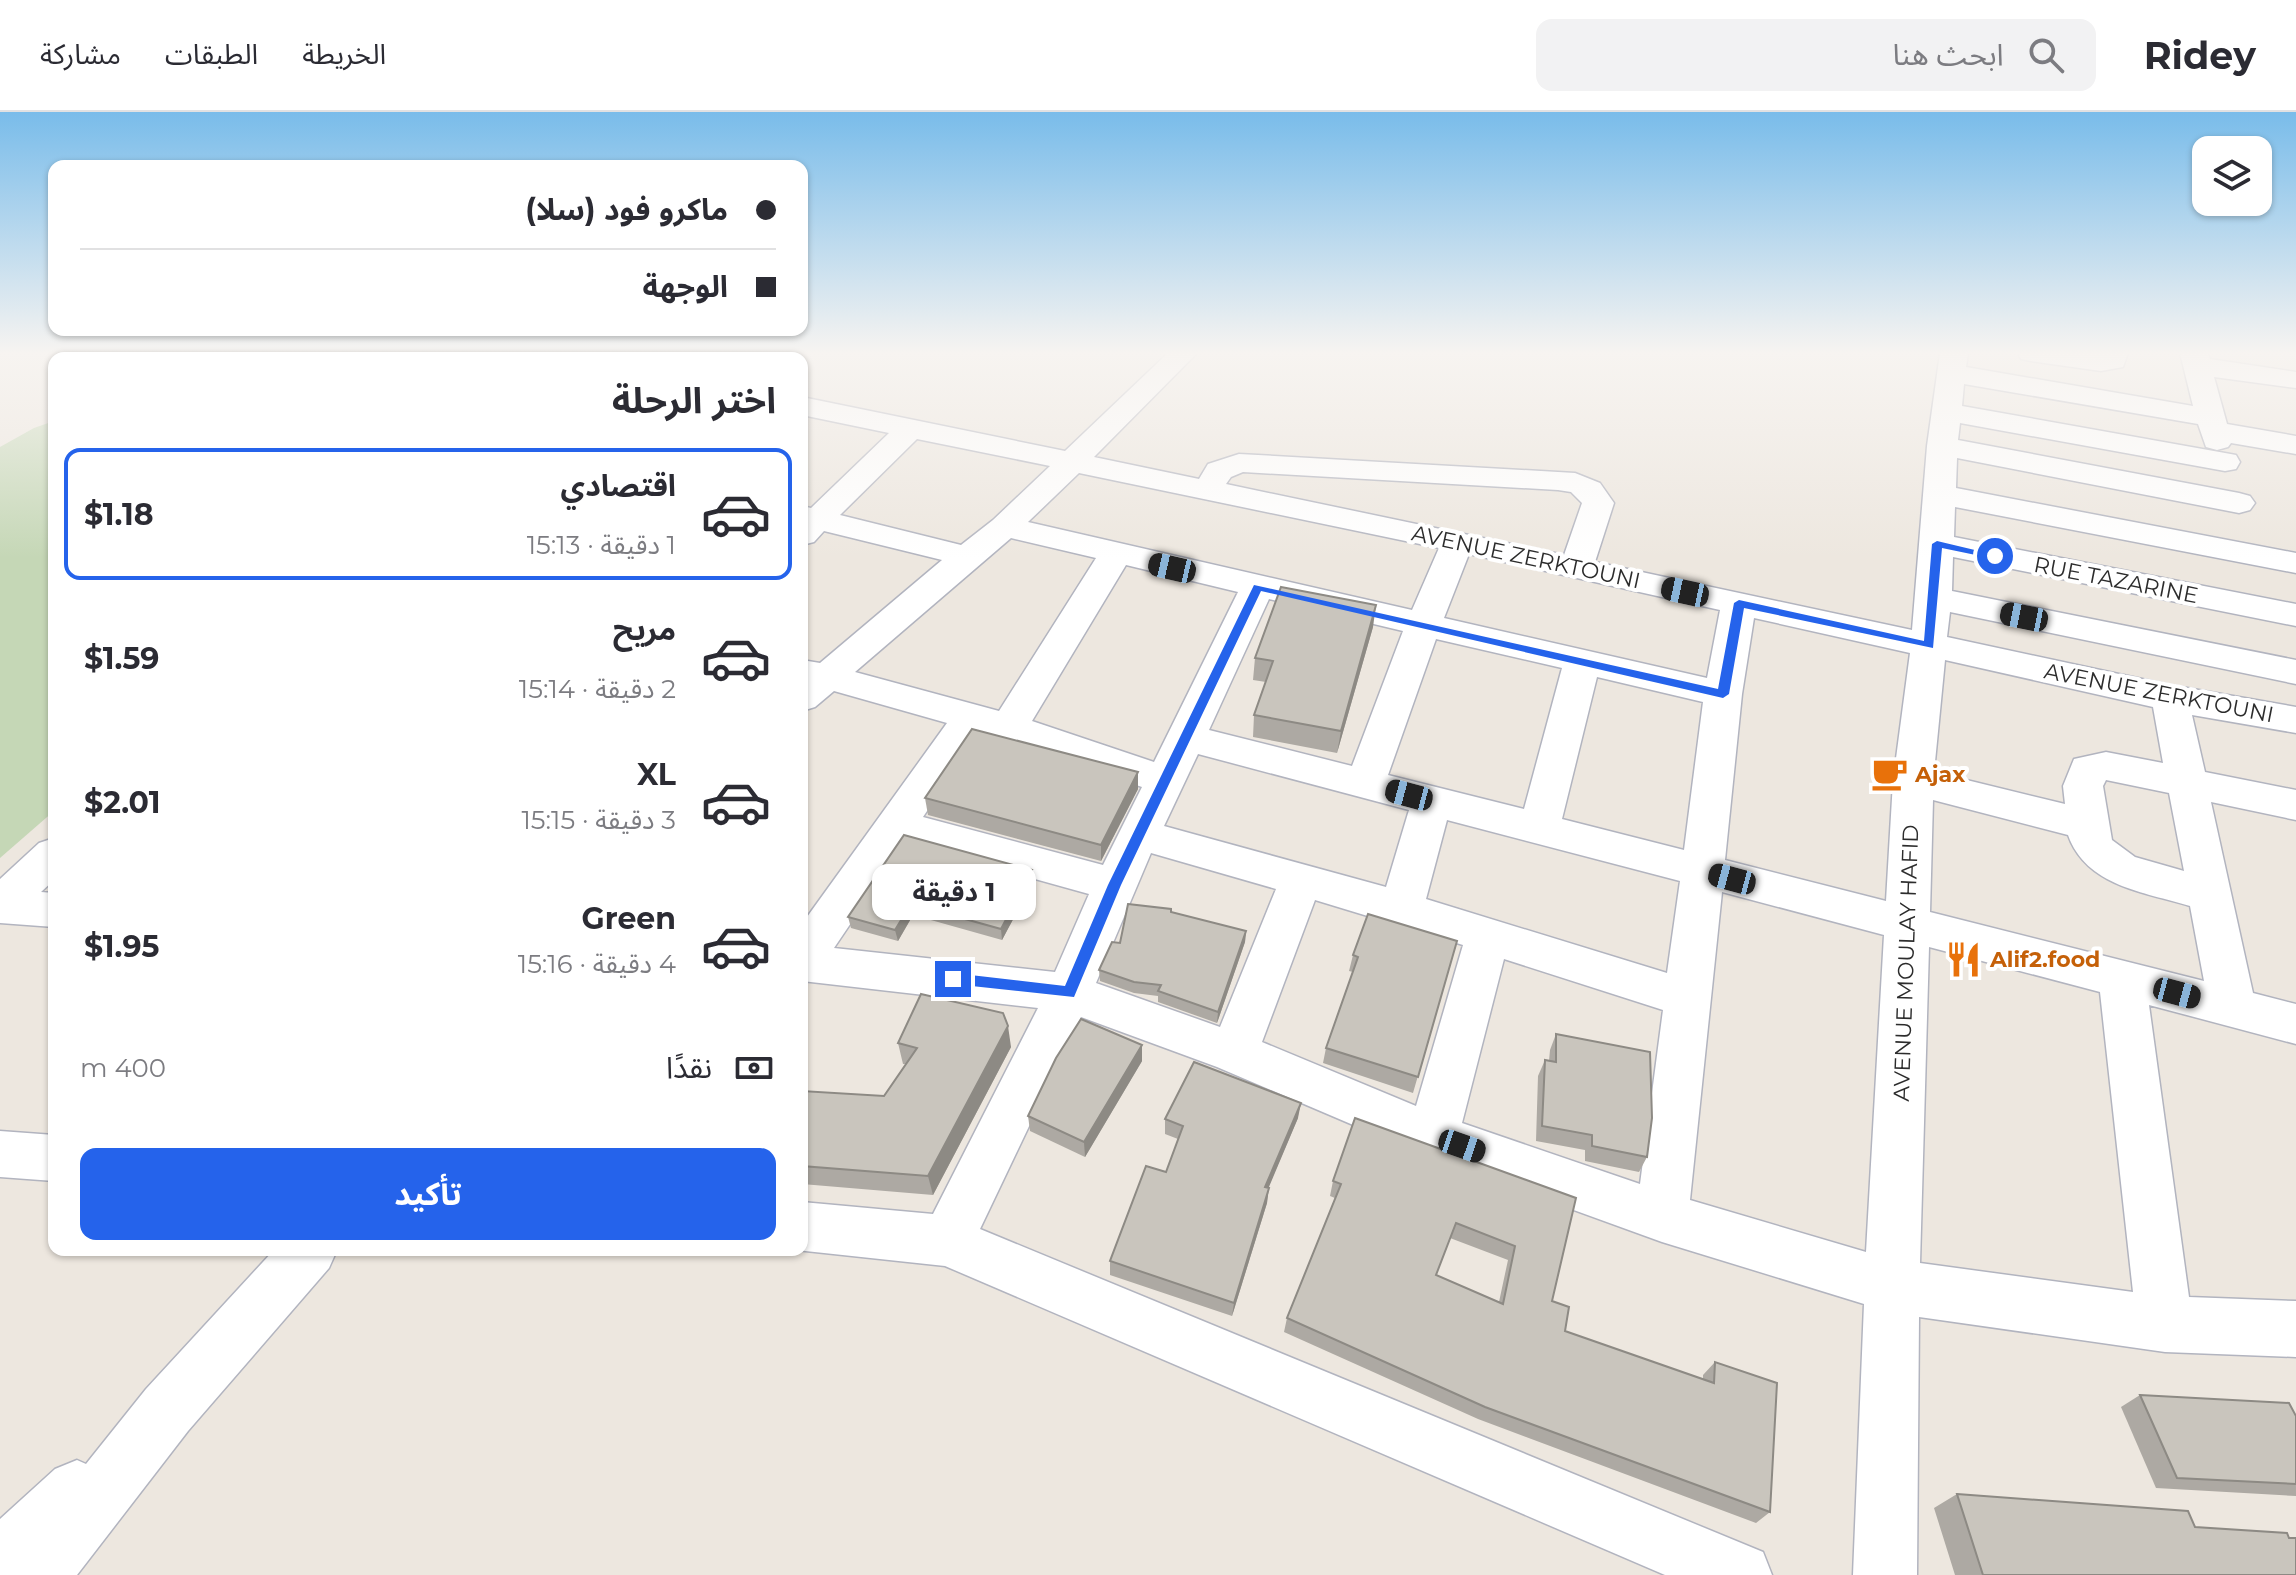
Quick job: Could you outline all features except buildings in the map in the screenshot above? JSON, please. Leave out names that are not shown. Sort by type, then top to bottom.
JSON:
[{"type":"street","name":"AVENUE ZERKTOUNI","points":[[878,421],[1458,542],[2170,698],[2296,720]]},
{"type":"street","points":[[810,681],[1005,527],[1114,421]]},
{"type":"street","name":"AVENUE MOULAY HAFID","points":[[1885,1575],[1892,1286],[1913,781],[1934,598],[1946,421]]},
{"type":"street","points":[[2003,421],[2246,534],[2296,563]]},
{"type":"street","points":[[2055,421],[2225,462]]},
{"type":"street","points":[[2185,421],[2211,424],[2296,445]]},
{"type":"street","points":[[2211,424],[2246,534],[2258,608]]},
{"type":"street","points":[[808,523],[911,428]]},
{"type":"street","points":[[1208,489],[1219,471],[1239,463],[1584,485],[1596,496],[1598,503],[1576,568]]},
{"type":"street","points":[[1939,494],[2246,534],[2296,534]]},
{"type":"street","points":[[808,524],[967,556]]},
{"type":"street","points":[[1005,527],[1723,694]]},
{"type":"street","points":[[1365,784],[1423,625],[1458,542]]},
{"type":"street","name":"RUE TAZARINE","points":[[1937,544],[2296,615]]},
{"type":"street","points":[[808,952],[896,825],[990,722],[1115,555]]},
{"type":"street","points":[[947,1241],[1069,993],[1115,885],[1258,587]]},
{"type":"street","points":[[1934,598],[2296,672]]},
{"type":"street","points":[[1662,1217],[1723,694],[1739,603]]},
{"type":"street","points":[[1539,829],[1582,661]]},
{"type":"street","points":[[810,681],[990,722],[1164,780]]},
{"type":"street","points":[[2170,698],[2233,1008]]},
{"type":"street","points":[[1185,737],[2296,1024]]},
{"type":"street","points":[[2210,895],[2121,869],[2102,857],[2091,845],[2083,786],[2088,769],[2106,766],[2296,805]]},
{"type":"street","points":[[1913,781],[2088,825]]},
{"type":"street","points":[[1401,908],[1432,801]]},
{"type":"street","points":[[896,825],[1115,885]]},
{"type":"street","points":[[1139,834],[1401,908],[1688,999]]},
{"type":"street","points":[[0,905],[48,860]]},
{"type":"street","points":[[1234,1052],[1301,880]]},
{"type":"street","points":[[0,905],[48,909]]},
{"type":"street","points":[[1433,1136],[1488,936]]},
{"type":"street","points":[[808,962],[1069,993],[1234,1052],[1433,1136],[1662,1217],[1892,1286],[2165,1324],[2296,1329]]},
{"type":"street","points":[[2122,979],[2165,1324]]},
{"type":"street","points":[[0,1154],[48,1158]]},
{"type":"street","points":[[808,1228],[947,1241],[1740,1575]]},
{"type":"street","points":[[37,1575],[167,1410],[305,1256]]},
{"type":"street","points":[[0,1561],[167,1410]]},
{"type":"green space","points":[[48,423],[48,816],[0,858],[0,447]]},
{"type":"place","name":"Ajax","points":[[1889,774]]},
{"type":"place","name":"Alif2.food","points":[[1964,959]]},
{"type":"route","points":[[953,979],[1069,993],[1115,885],[1258,587],[1723,694],[1739,603],[1929,646],[1937,544],[1995,556]]}]
